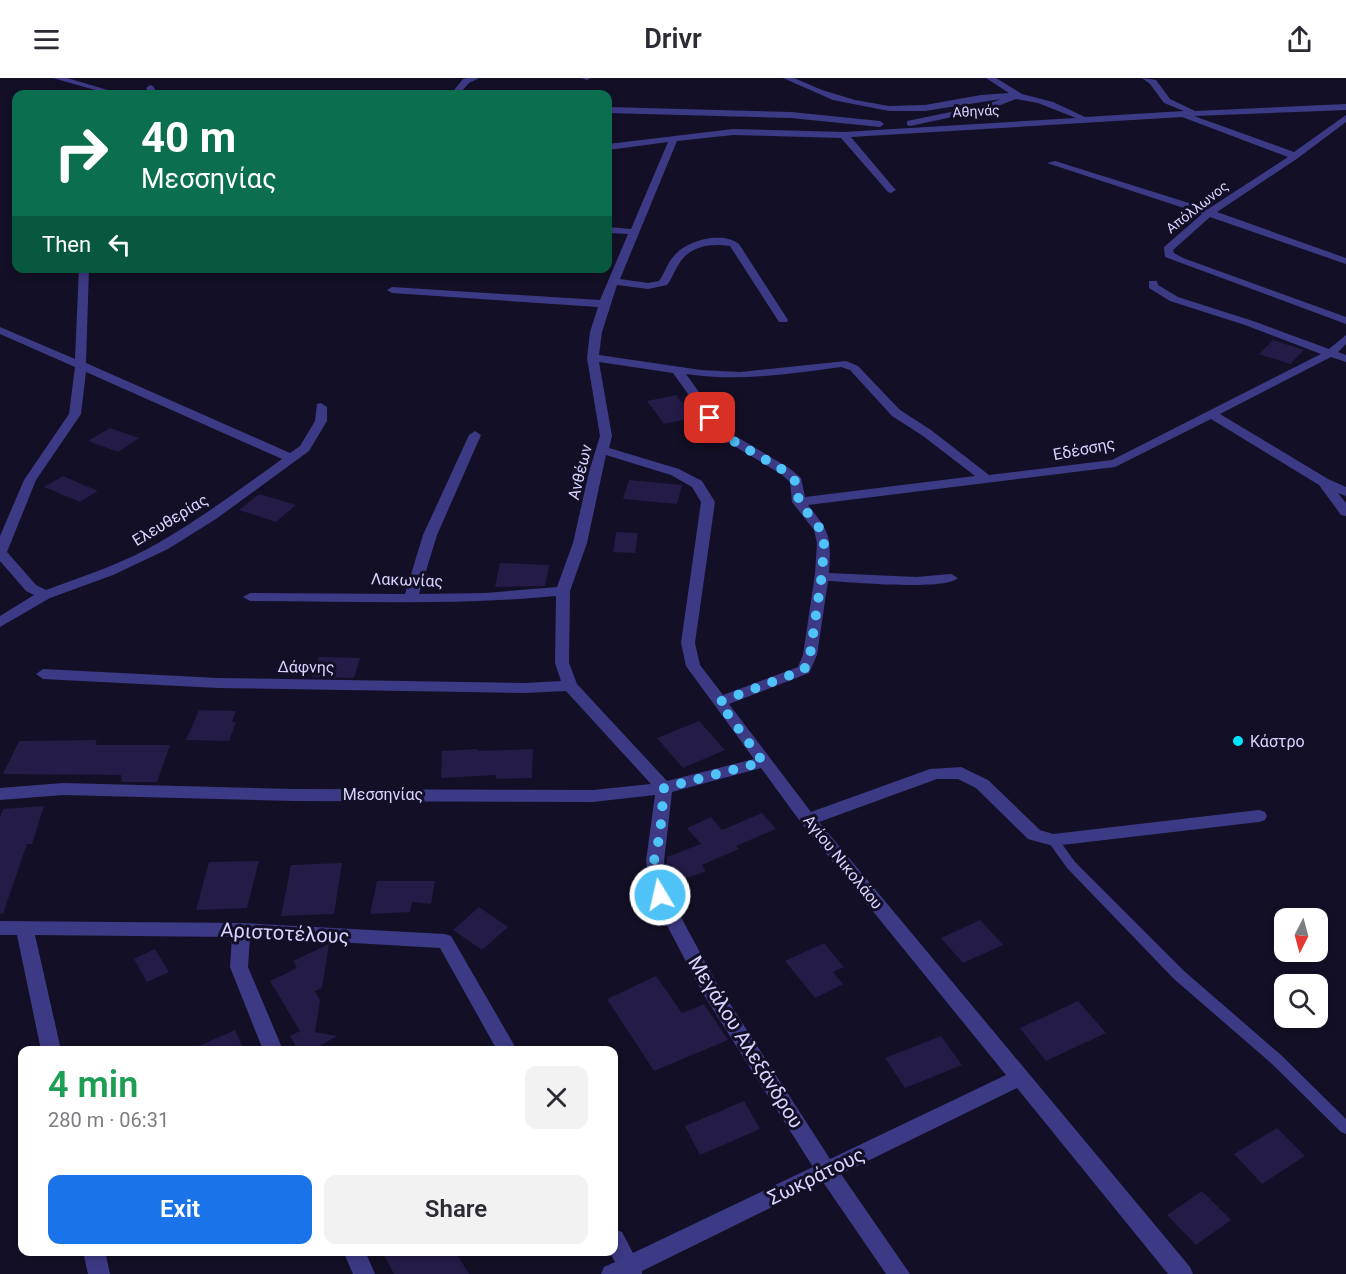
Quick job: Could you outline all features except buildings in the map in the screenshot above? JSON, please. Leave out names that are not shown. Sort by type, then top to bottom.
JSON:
[{"type":"street","points":[[57,78],[102,90]]},
{"type":"street","points":[[458,90],[466,81],[475,78]]},
{"type":"street","points":[[787,78],[836,98],[897,108],[926,108],[987,97],[1018,96]]},
{"type":"street","points":[[990,78],[1018,96],[1087,120]]},
{"type":"street","points":[[1146,78],[1167,101],[1197,113]]},
{"type":"street","points":[[612,110],[791,115],[852,123],[888,124],[910,123],[987,107],[1018,96]]},
{"type":"street","name":"Αθηνάς","points":[[612,147],[733,132],[844,135],[1197,113],[1346,107]]},
{"type":"street","points":[[1180,114],[1295,156]]},
{"type":"street","name":"Απόλλωνος","points":[[1346,118],[1295,156],[1209,213],[1168,249],[1169,255],[1346,321]]},
{"type":"street","points":[[844,135],[891,190]]},
{"type":"street","name":"Ανθέων","points":[[664,788],[570,686],[562,663],[563,591],[580,543],[606,436],[594,358],[596,332],[604,304],[674,139]]},
{"type":"street","points":[[1052,163],[1209,213],[1346,261]]},
{"type":"street","points":[[612,230],[636,232]]},
{"type":"street","points":[[615,282],[648,286],[663,283],[678,257],[686,250],[698,243],[723,241],[734,244],[783,320]]},
{"type":"street","points":[[45,595],[31,588],[0,553],[30,480],[75,414],[79,391],[84,312],[82,273]]},
{"type":"street","points":[[1153,283],[1153,286],[1174,299],[1346,359]]},
{"type":"street","points":[[392,290],[604,304]]},
{"type":"street","points":[[0,330],[291,459]]},
{"type":"street","name":"Εδέσσης","points":[[799,502],[1115,463],[1330,353],[1346,338]]},
{"type":"street","points":[[594,358],[740,375],[775,373],[842,363],[854,368],[896,413],[927,433],[988,480]]},
{"type":"street","points":[[676,369],[723,435],[785,471],[796,482],[799,502],[821,530],[824,543],[822,577],[810,655],[804,670],[719,702]]},
{"type":"street","name":"Ελευθερίας","points":[[0,622],[45,595],[108,572],[163,546],[211,516],[305,448],[321,421],[321,407]]},
{"type":"street","points":[[1212,414],[1323,482],[1346,492]]},
{"type":"street","points":[[411,597],[430,535],[475,435]]},
{"type":"street","name":"Αγίου Νικολάου","points":[[603,450],[675,472],[697,484],[708,502],[688,643],[693,666],[808,820],[1182,1274]]},
{"type":"street","points":[[1323,482],[1346,512]]},
{"type":"street","points":[[822,577],[916,581],[951,578]]},
{"type":"street","name":"Λακωνίας","points":[[250,597],[454,599],[563,591]]},
{"type":"street","name":"Δάφνης","points":[[43,674],[229,683],[525,688],[570,686]]},
{"type":"street","name":"Μεσσηνίας","points":[[0,794],[63,789],[282,795],[593,796],[664,788],[763,762]]},
{"type":"street","points":[[808,820],[936,773],[962,773],[982,783],[1034,835],[1053,840],[1259,816]]},
{"type":"street","name":"Μεγάλου Αλεξάνδρου","points":[[664,788],[660,834],[654,861],[660,895],[709,987],[816,1155],[899,1274]]},
{"type":"street","name":"Αριστοτέλους","points":[[0,927],[241,930],[445,941],[505,1046]]},
{"type":"street","points":[[24,928],[50,1046]]},
{"type":"street","points":[[241,930],[239,967],[271,1046]]},
{"type":"street","name":"Σωκράτους","points":[[624,1271],[1021,1077]]},
{"type":"street","points":[[618,1252],[624,1271]]},
{"type":"street","points":[[95,1256],[99,1274]]},
{"type":"street","points":[[356,1256],[364,1274]]},
{"type":"lane","points":[[1053,840],[1071,865],[1179,975],[1276,1059],[1346,1128]]},
{"type":"place","name":"Κάστρο","points":[[1238,741]]},
{"type":"route","points":[[660,895],[654,861],[660,834],[664,788],[763,762],[719,702],[804,670],[810,655],[822,574],[824,543],[821,530],[799,502],[796,482],[785,471],[723,435],[710,418]]}]
